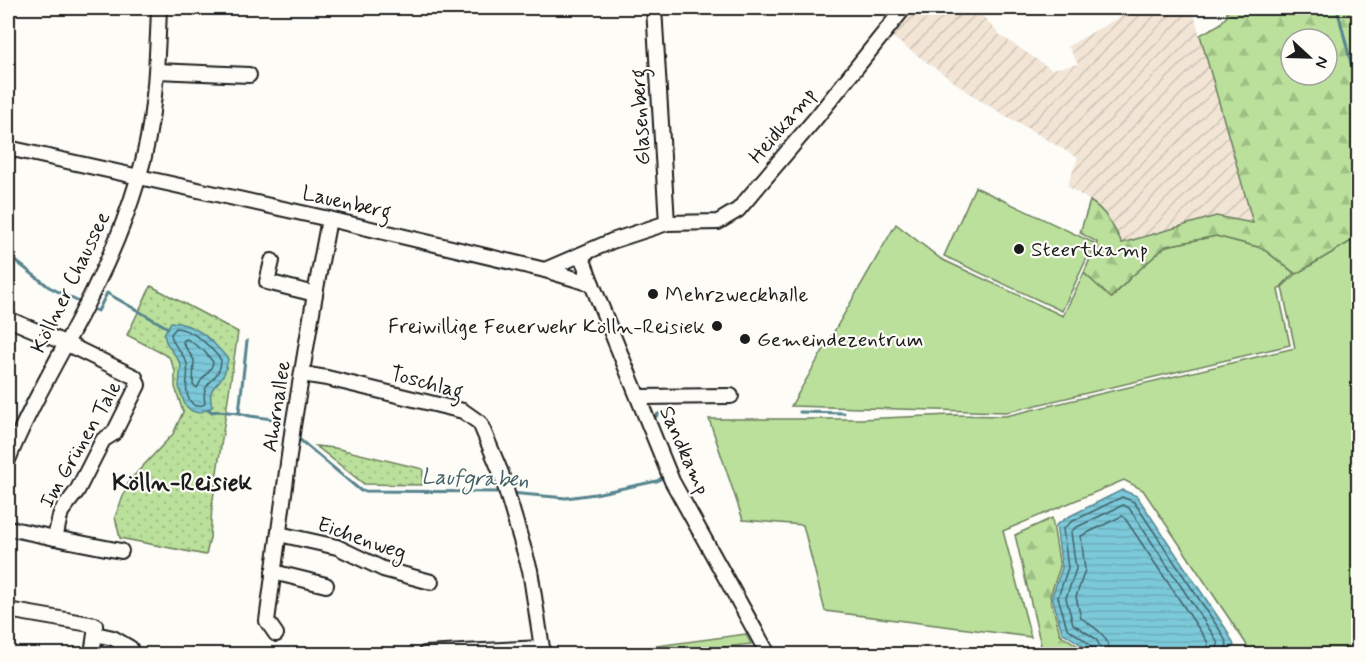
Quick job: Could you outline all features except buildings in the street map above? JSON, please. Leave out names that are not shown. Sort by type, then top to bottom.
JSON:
[{"type":"street","name":"Köllner Chaussee","points":[[8,460],[19,433],[96,286],[117,240],[139,177],[148,136],[156,71],[159,8]]},
{"type":"street","name":"Glasenberg","points":[[654,8],[667,223]]},
{"type":"street","name":"Heidkamp","points":[[667,223],[718,222],[738,210],[816,118],[904,8]]},
{"type":"street","points":[[156,71],[249,75]]},
{"type":"street","name":"Lauenberg","points":[[8,148],[329,219],[545,270],[592,284]]},
{"type":"street","name":"Ahornallee","points":[[276,634],[267,621],[273,572],[292,429],[329,219]]},
{"type":"street","points":[[545,270],[612,241],[667,223]]},
{"type":"street","name":"Sandkamp","points":[[581,255],[672,481],[768,654]]},
{"type":"street","points":[[272,261],[267,282],[315,294]]},
{"type":"street","points":[[8,319],[65,343]]},
{"type":"street","name":"Im Grünen Tale","points":[[55,538],[61,512],[76,491],[103,440],[114,433],[138,385],[135,377],[65,343]]},
{"type":"street","name":"Toschlag","points":[[302,374],[463,411],[480,423],[501,473],[530,570],[542,651]]},
{"type":"street","points":[[639,397],[732,396]]},
{"type":"street","name":"Im Grünen Tale","points":[[8,528],[121,551]]},
{"type":"street","name":"Eichenweg","points":[[279,534],[337,547],[383,569],[431,582]]},
{"type":"street","points":[[273,572],[326,585]]},
{"type":"street","points":[[8,610],[95,625],[92,654]]},
{"type":"street","points":[[95,634],[113,638],[130,648],[129,654]]},
{"type":"street","points":[[425,654],[542,651]]},
{"type":"shaded area","points":[[914,8],[976,8],[1000,35],[1051,69],[1078,64],[1068,46],[1136,8],[1192,8],[1254,223],[1216,216],[1122,243],[1100,207],[1067,186],[1078,158],[979,100],[892,37]]},
{"type":"green space","points":[[1227,8],[1358,8],[1358,237],[1296,274],[1262,248],[1216,236],[1166,246],[1111,298],[1084,273],[1097,242],[1080,233],[1090,201],[1105,214],[1122,243],[1216,216],[1253,223],[1200,35],[1220,24],[1227,16]]},
{"type":"green space","name":"Steertkamp","points":[[975,187],[1094,243],[1062,311],[944,256]]},
{"type":"green space","points":[[896,224],[941,259],[1063,316],[1084,273],[1112,298],[1131,277],[1166,246],[1216,236],[1262,248],[1294,273],[1278,290],[1290,345],[1007,412],[791,406]]},
{"type":"green space","points":[[1358,237],[1358,641],[1335,654],[1251,654],[1143,490],[1124,480],[1003,531],[1031,637],[825,611],[803,525],[743,520],[709,419],[1006,416],[1295,348],[1282,287],[1296,274]]},
{"type":"green space","points":[[151,286],[238,332],[206,555],[120,538],[115,517],[129,481],[173,434],[183,412],[175,387],[175,371],[169,357],[127,335]]},
{"type":"green space","points":[[316,446],[335,448],[423,469],[422,485],[364,484]]},
{"type":"green space","points":[[1052,518],[1060,567],[1050,596],[1060,634],[1084,650],[1086,654],[1043,654],[1015,535]]},
{"type":"green space","points":[[746,634],[751,644],[668,654],[597,654]]},
{"type":"water","points":[[171,322],[189,326],[203,334],[228,359],[224,374],[211,391],[212,407],[199,413],[185,405],[179,387],[181,364],[166,342],[164,334]]},
{"type":"water","points":[[1122,490],[1137,496],[1226,629],[1234,645],[1228,654],[1089,654],[1086,648],[1062,632],[1052,596],[1062,568],[1056,525]]},
{"type":"waterway","points":[[1337,8],[1358,91]]},
{"type":"waterway","points":[[8,255],[49,287],[79,302]]},
{"type":"waterway","points":[[95,310],[98,311],[107,293],[168,328]]},
{"type":"waterway","name":"Laufgraben","points":[[247,341],[239,413],[280,420]]},
{"type":"waterway","points":[[208,409],[212,412],[238,413]]},
{"type":"waterway","name":"Laufgraben","points":[[654,422],[658,414],[667,412]]},
{"type":"waterway","name":"Laufgraben","points":[[800,412],[844,413]]},
{"type":"waterway","name":"Laufgraben","points":[[299,439],[361,491],[503,492]]},
{"type":"waterway","name":"Laufgraben","points":[[510,493],[566,498],[657,481],[665,476]]},
{"type":"place","name":"Steertkamp","points":[[1019,249]]},
{"type":"place","name":"Mehrzweckhalle","points":[[653,294]]},
{"type":"place","name":"Freiwillige Feuerwehr Kölln-Reisiek","points":[[717,326]]},
{"type":"place","name":"Gemeindezentrum","points":[[745,339]]},
{"type":"district","name":"Kölln-Reisiek","points":[[182,482]]}]
